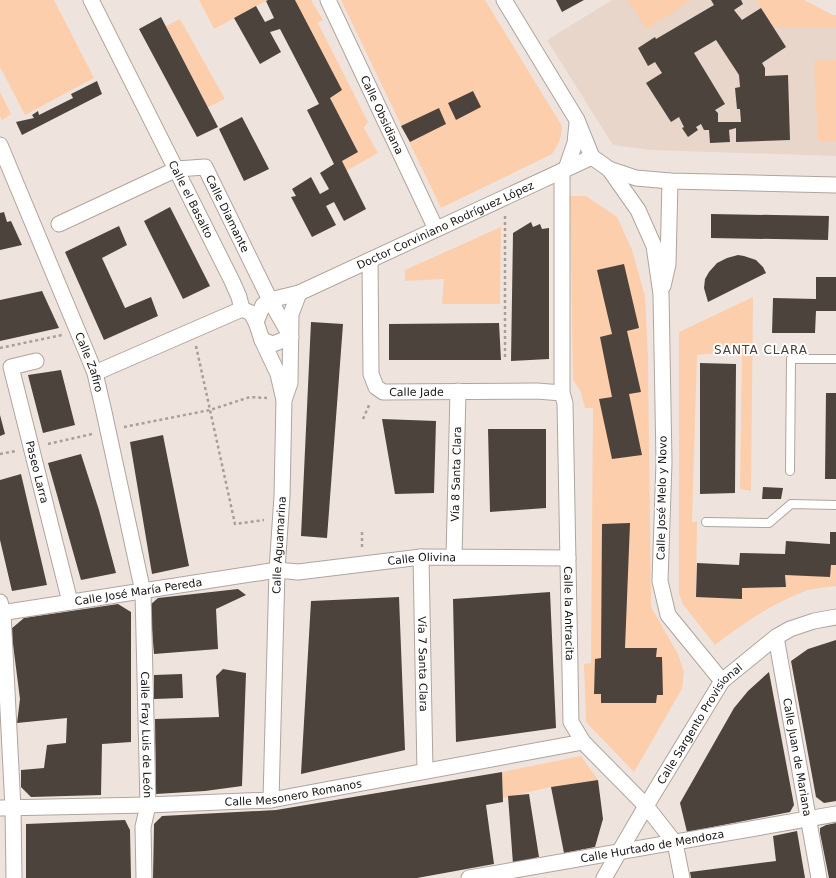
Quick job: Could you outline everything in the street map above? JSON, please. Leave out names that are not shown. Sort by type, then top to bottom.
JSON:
[{"type":"street","name":"Calle el Basalto","points":[[91,0],[177,168],[232,281],[239,297],[242,309],[251,313],[256,322],[262,340],[278,374],[284,400]]},
{"type":"street","name":"Calle Obsidiana","points":[[328,0],[436,229]]},
{"type":"street","points":[[504,0],[577,120],[592,157],[609,168],[636,178],[670,181],[836,185]]},
{"type":"street","name":"Calle la Antracita","points":[[577,120],[575,142],[564,170],[562,393],[565,403],[571,722],[583,742],[646,806],[675,843]]},
{"type":"street","name":"Calle Zafiro","points":[[0,144],[95,373],[143,592]]},
{"type":"street","name":"Doctor Corviniano Rodríguez López","points":[[270,300],[299,294],[592,157]]},
{"type":"street","name":"Calle Diamante","points":[[59,224],[177,168],[205,167],[270,300],[292,337]]},
{"type":"street","points":[[609,168],[638,210],[654,246],[661,294]]},
{"type":"street","points":[[661,294],[668,264],[670,181]]},
{"type":"street","name":"Calle Jade","points":[[370,260],[371,374],[376,387],[383,392],[538,391],[562,393]]},
{"type":"street","name":"Calle Aguamarina","points":[[271,800],[277,570],[284,400],[290,383],[292,337],[291,314],[299,294]]},
{"type":"street","name":"Calle José Melo y Novo","points":[[661,294],[664,462],[660,581],[668,615],[722,681]]},
{"type":"street","points":[[256,322],[263,305],[270,300]]},
{"type":"street","points":[[95,373],[193,329],[242,309]]},
{"type":"street","points":[[262,340],[273,344],[292,337]]},
{"type":"street","name":"Paseo Larra","points":[[36,361],[11,367],[70,602]]},
{"type":"street","name":"Vía 8 Santa Clara","points":[[454,557],[458,392]]},
{"type":"street","name":"Calle Olivina","points":[[277,570],[298,572],[420,557],[568,558]]},
{"type":"street","name":"Vía 7 Santa Clara","points":[[420,557],[425,770]]},
{"type":"street","name":"Calle José María Pereda","points":[[1,609],[70,602],[143,592],[277,570]]},
{"type":"street","name":"Calle Fray Luis de León","points":[[143,592],[148,805],[143,827],[144,878]]},
{"type":"street","points":[[1,609],[6,808],[14,878]]},
{"type":"street","name":"Calle Sargento Provisional","points":[[604,878],[722,681],[776,637],[790,629],[836,616]]},
{"type":"street","name":"Calle Juan de Mariana","points":[[776,637],[819,878]]},
{"type":"street","name":"Calle Mesonero Romanos","points":[[6,808],[148,805],[271,800],[425,770],[546,750],[583,742]]},
{"type":"street","name":"Calle Hurtado de Mendoza","points":[[469,878],[836,814]]},
{"type":"street","points":[[675,843],[682,878]]},
{"type":"lane","points":[[790,471],[791,359],[836,359]]},
{"type":"lane","points":[[706,522],[769,523],[791,504],[836,504]]},
{"type":"path","points":[[505,198],[505,359]]},
{"type":"path","points":[[193,329],[235,524],[280,518]]},
{"type":"path","points":[[0,348],[78,332]]},
{"type":"path","points":[[0,454],[210,410],[250,397],[284,400]]},
{"type":"shaded area","points":[[0,0],[54,0],[94,78],[25,115],[0,67]]},
{"type":"shaded area","points":[[199,0],[268,0],[214,29]]},
{"type":"shaded area","points":[[295,0],[311,0],[323,20],[318,23],[368,122],[364,128],[378,153],[346,171],[342,161],[358,151],[330,98]]},
{"type":"shaded area","points":[[341,0],[485,0],[562,126],[559,141],[552,154],[441,208]]},
{"type":"shaded area","points":[[612,0],[756,0],[774,28],[836,28],[836,156],[650,150],[613,145],[547,40]]},
{"type":"shaded area","points":[[628,0],[692,0],[646,29]]},
{"type":"shaded area","points":[[756,0],[804,0],[833,15],[836,15],[836,28],[774,28]]},
{"type":"shaded area","points":[[180,19],[225,99],[208,107],[166,26]]},
{"type":"shaded area","points":[[836,60],[836,142],[818,142],[814,61]]},
{"type":"shaded area","points":[[0,92],[11,114],[2,120],[0,116]]},
{"type":"shaded area","points":[[570,196],[586,196],[617,217],[632,250],[645,296],[648,357],[651,607],[678,654],[684,672],[682,689],[634,772],[586,722],[584,664],[591,663],[593,408],[585,408],[580,390],[573,380]]},
{"type":"shaded area","points":[[501,227],[500,304],[442,304],[444,279],[405,281],[405,270]]},
{"type":"shaded area","points":[[753,297],[751,491],[740,489],[742,351],[697,355],[692,522],[697,522],[696,597],[742,588],[785,575],[836,551],[836,586],[808,590],[795,595],[748,621],[715,645],[682,603],[679,593],[679,332]]},
{"type":"shaded area","points":[[581,756],[598,780],[551,787],[503,798],[502,772]]},
{"type":"building","points":[[295,0],[342,90],[330,98],[358,152],[342,161],[366,209],[344,221],[334,202],[326,206],[336,225],[312,237],[291,197],[296,196],[292,189],[311,177],[320,194],[329,189],[320,173],[334,164],[307,110],[319,104],[280,29],[270,32],[281,52],[260,64],[234,18],[256,6],[265,22],[274,18],[266,1]]},
{"type":"building","points":[[556,0],[584,0],[562,12]]},
{"type":"building","points":[[711,0],[741,0],[743,4],[734,10],[742,20],[761,8],[786,47],[762,63],[765,68],[765,76],[788,75],[790,140],[736,142],[736,128],[729,130],[730,142],[710,143],[709,130],[704,130],[701,124],[696,127],[698,130],[688,137],[682,128],[684,127],[679,117],[671,122],[646,83],[662,73],[655,62],[648,66],[638,48],[655,37],[656,39],[714,5]],"holes":[[[716,40],[739,75],[740,87],[735,88],[737,109],[740,109],[741,122],[718,122],[718,113],[715,110],[725,104],[694,53]]]},
{"type":"building","points":[[161,17],[218,127],[197,137],[139,29]]},
{"type":"building","points":[[97,81],[102,94],[22,135],[16,122],[34,118],[32,115],[38,111],[39,115],[73,98],[71,94]]},
{"type":"building","points":[[473,91],[481,107],[456,120],[448,103]]},
{"type":"building","points":[[439,108],[446,124],[410,142],[401,126]]},
{"type":"building","points":[[242,117],[269,169],[244,181],[219,129]]},
{"type":"building","points":[[170,207],[210,286],[183,299],[144,221]]},
{"type":"building","points":[[4,212],[7,222],[11,221],[22,245],[0,250],[0,213]]},
{"type":"building","points":[[711,214],[829,216],[828,240],[711,238]]},
{"type":"building","points":[[531,222],[533,227],[540,224],[542,229],[549,228],[549,359],[511,361],[513,233]]},
{"type":"building","points":[[119,226],[127,245],[102,258],[125,308],[151,297],[158,316],[104,340],[65,252]]},
{"type":"building","points":[[738,255],[756,260],[763,267],[766,273],[708,302],[704,288],[705,279],[709,272],[717,263]]},
{"type":"building","points":[[624,264],[639,328],[627,331],[641,392],[629,394],[642,455],[612,459],[599,399],[612,397],[600,337],[612,334],[597,270]]},
{"type":"building","points":[[816,277],[836,277],[836,311],[816,311],[815,333],[772,333],[773,298],[816,299]]},
{"type":"building","points":[[42,291],[59,328],[0,341],[0,300]]},
{"type":"building","points":[[311,322],[343,324],[327,538],[301,536]]},
{"type":"building","points":[[499,323],[501,360],[389,360],[389,324]]},
{"type":"building","points":[[700,363],[736,364],[735,493],[700,494]]},
{"type":"building","points":[[61,370],[75,425],[43,433],[28,375]]},
{"type":"building","points":[[826,393],[836,393],[836,479],[825,479]]},
{"type":"building","points":[[0,415],[5,434],[0,436]]},
{"type":"building","points":[[382,419],[436,421],[434,493],[395,494]]},
{"type":"building","points":[[488,429],[546,429],[546,508],[490,512]]},
{"type":"building","points":[[163,435],[189,566],[152,574],[130,442]]},
{"type":"building","points":[[81,454],[99,510],[116,573],[81,580],[48,463]]},
{"type":"building","points":[[21,474],[47,585],[12,591],[0,540],[0,480]]},
{"type":"building","points":[[763,487],[783,488],[781,499],[762,499]]},
{"type":"building","points":[[630,523],[625,648],[657,648],[656,657],[662,657],[663,695],[657,695],[656,703],[601,703],[601,694],[594,694],[595,659],[601,658],[602,524]]},
{"type":"building","points":[[830,532],[836,532],[836,565],[831,565],[830,577],[785,575],[786,587],[742,588],[742,599],[696,597],[697,563],[739,565],[740,553],[785,554],[786,541],[830,544]]},
{"type":"building","points":[[238,589],[246,595],[216,609],[218,649],[154,654],[150,605],[158,598]]},
{"type":"building","points":[[550,592],[556,728],[456,742],[453,599]]},
{"type":"building","points":[[399,597],[405,750],[301,774],[311,601]]},
{"type":"building","points":[[118,604],[131,612],[131,742],[102,744],[101,795],[31,797],[21,787],[21,770],[44,768],[47,745],[66,743],[67,718],[17,723],[20,699],[11,629],[24,618]]},
{"type":"building","points":[[836,640],[836,801],[824,803],[816,797],[791,661],[808,649]]},
{"type":"building","points":[[223,669],[246,673],[242,786],[205,791],[156,794],[155,719],[219,717],[216,676]]},
{"type":"building","points":[[769,672],[794,805],[790,812],[687,832],[680,803],[734,708],[748,691]]},
{"type":"building","points":[[182,674],[183,698],[154,699],[154,675]]},
{"type":"building","points":[[502,772],[503,802],[486,805],[494,864],[417,878],[153,878],[154,824],[162,816],[276,810]]},
{"type":"building","points":[[598,780],[603,819],[595,847],[564,853],[551,787]]},
{"type":"building","points":[[529,794],[539,857],[513,864],[508,796]]},
{"type":"building","points":[[125,820],[130,830],[131,878],[26,878],[26,824]]},
{"type":"building","points":[[836,823],[836,878],[829,878],[820,828]]},
{"type":"building","points":[[797,831],[805,878],[691,878],[690,872],[776,861],[773,836]]},
{"type":"district","name":"SANTA CLARA","points":[[761,350]]}]
